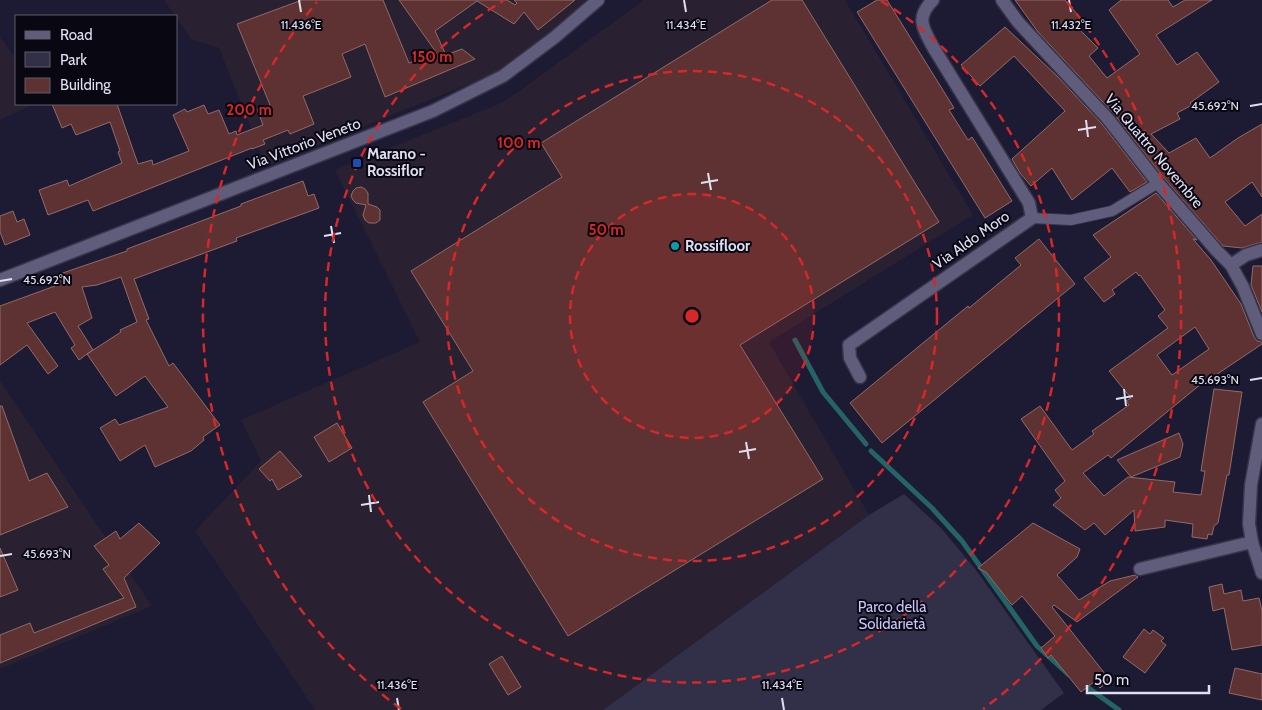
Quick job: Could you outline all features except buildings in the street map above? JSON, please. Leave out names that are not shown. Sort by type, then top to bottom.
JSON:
[{"type":"street","name":"Via Vittorio Veneto","points":[[0,280],[433,111],[503,76],[555,37],[598,0]]},
{"type":"street","name":"Via Aldo Moro","points":[[860,377],[850,358],[849,345],[1032,218],[1029,203],[922,26],[924,12],[933,0]]},
{"type":"street","name":"Via Quattro Novembre","points":[[1002,0],[1018,22],[1108,120],[1158,183],[1217,251],[1232,265],[1262,334]]},
{"type":"street","points":[[1032,218],[1071,220],[1112,211],[1158,183]]},
{"type":"street","points":[[1232,265],[1246,255],[1262,250]]},
{"type":"street","points":[[1262,424],[1251,485],[1249,524],[1252,542],[1262,573]]},
{"type":"street","points":[[1140,570],[1252,542]]},
{"type":"shaded area","points":[[164,0],[595,0],[499,71],[266,166],[219,48],[191,39],[178,20],[178,15],[174,15]]},
{"type":"shaded area","points":[[644,0],[845,0],[973,215],[769,342],[869,515],[603,710],[315,710],[195,531],[261,461],[241,420],[420,342],[335,170],[499,104]]},
{"type":"shaded area","points":[[0,37],[15,58],[15,105],[32,105],[0,120]]},
{"type":"shaded area","points":[[0,381],[152,606],[0,669]]},
{"type":"green space","name":"Parco della Solidarietà","points":[[904,494],[941,528],[976,570],[1064,693],[1041,710],[603,710],[869,515]]},
{"type":"waterway","points":[[795,340],[823,392],[866,444]]},
{"type":"waterway","points":[[871,451],[932,508],[962,541],[1037,646],[1069,675]]},
{"type":"waterway","points":[[1083,684],[1119,710]]},
{"type":"place","name":"Marano - Rossiflor","points":[[357,163]]},
{"type":"place","name":"Rossifloor","points":[[675,246]]}]
